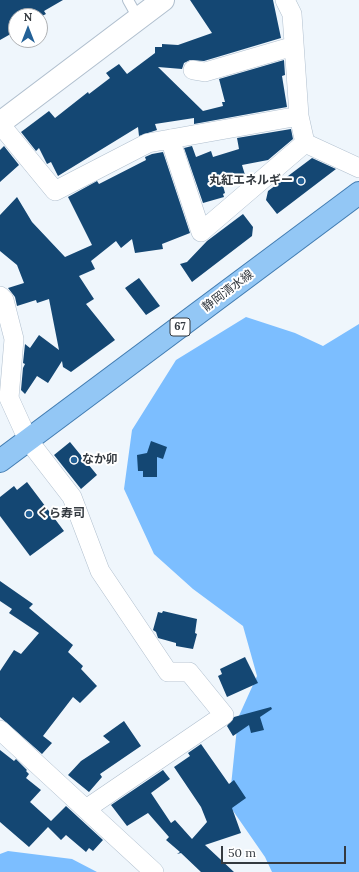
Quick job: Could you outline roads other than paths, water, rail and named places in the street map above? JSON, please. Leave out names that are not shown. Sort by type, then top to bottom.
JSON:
[{"type":"main road","name":"静岡清水線","points":[[0,461],[359,193]]},
{"type":"street","points":[[163,0],[133,9],[0,123],[55,191],[148,143],[299,116]]},
{"type":"street","points":[[286,0],[292,14],[299,116],[305,143]]},
{"type":"street","points":[[193,70],[205,72],[294,46]]},
{"type":"street","points":[[170,139],[201,232],[305,143]]},
{"type":"street","points":[[305,143],[359,168]]},
{"type":"street","points":[[0,296],[4,300],[14,339],[9,398],[28,440],[72,497],[100,570],[168,672],[188,672],[224,715],[86,809]]},
{"type":"street","points":[[0,730],[154,872]]},
{"type":"place","name":"丸紅エネルギー","points":[[301,181]]},
{"type":"place","name":"なか卯","points":[[74,460]]},
{"type":"place","name":"くら寿司","points":[[29,514]]}]
